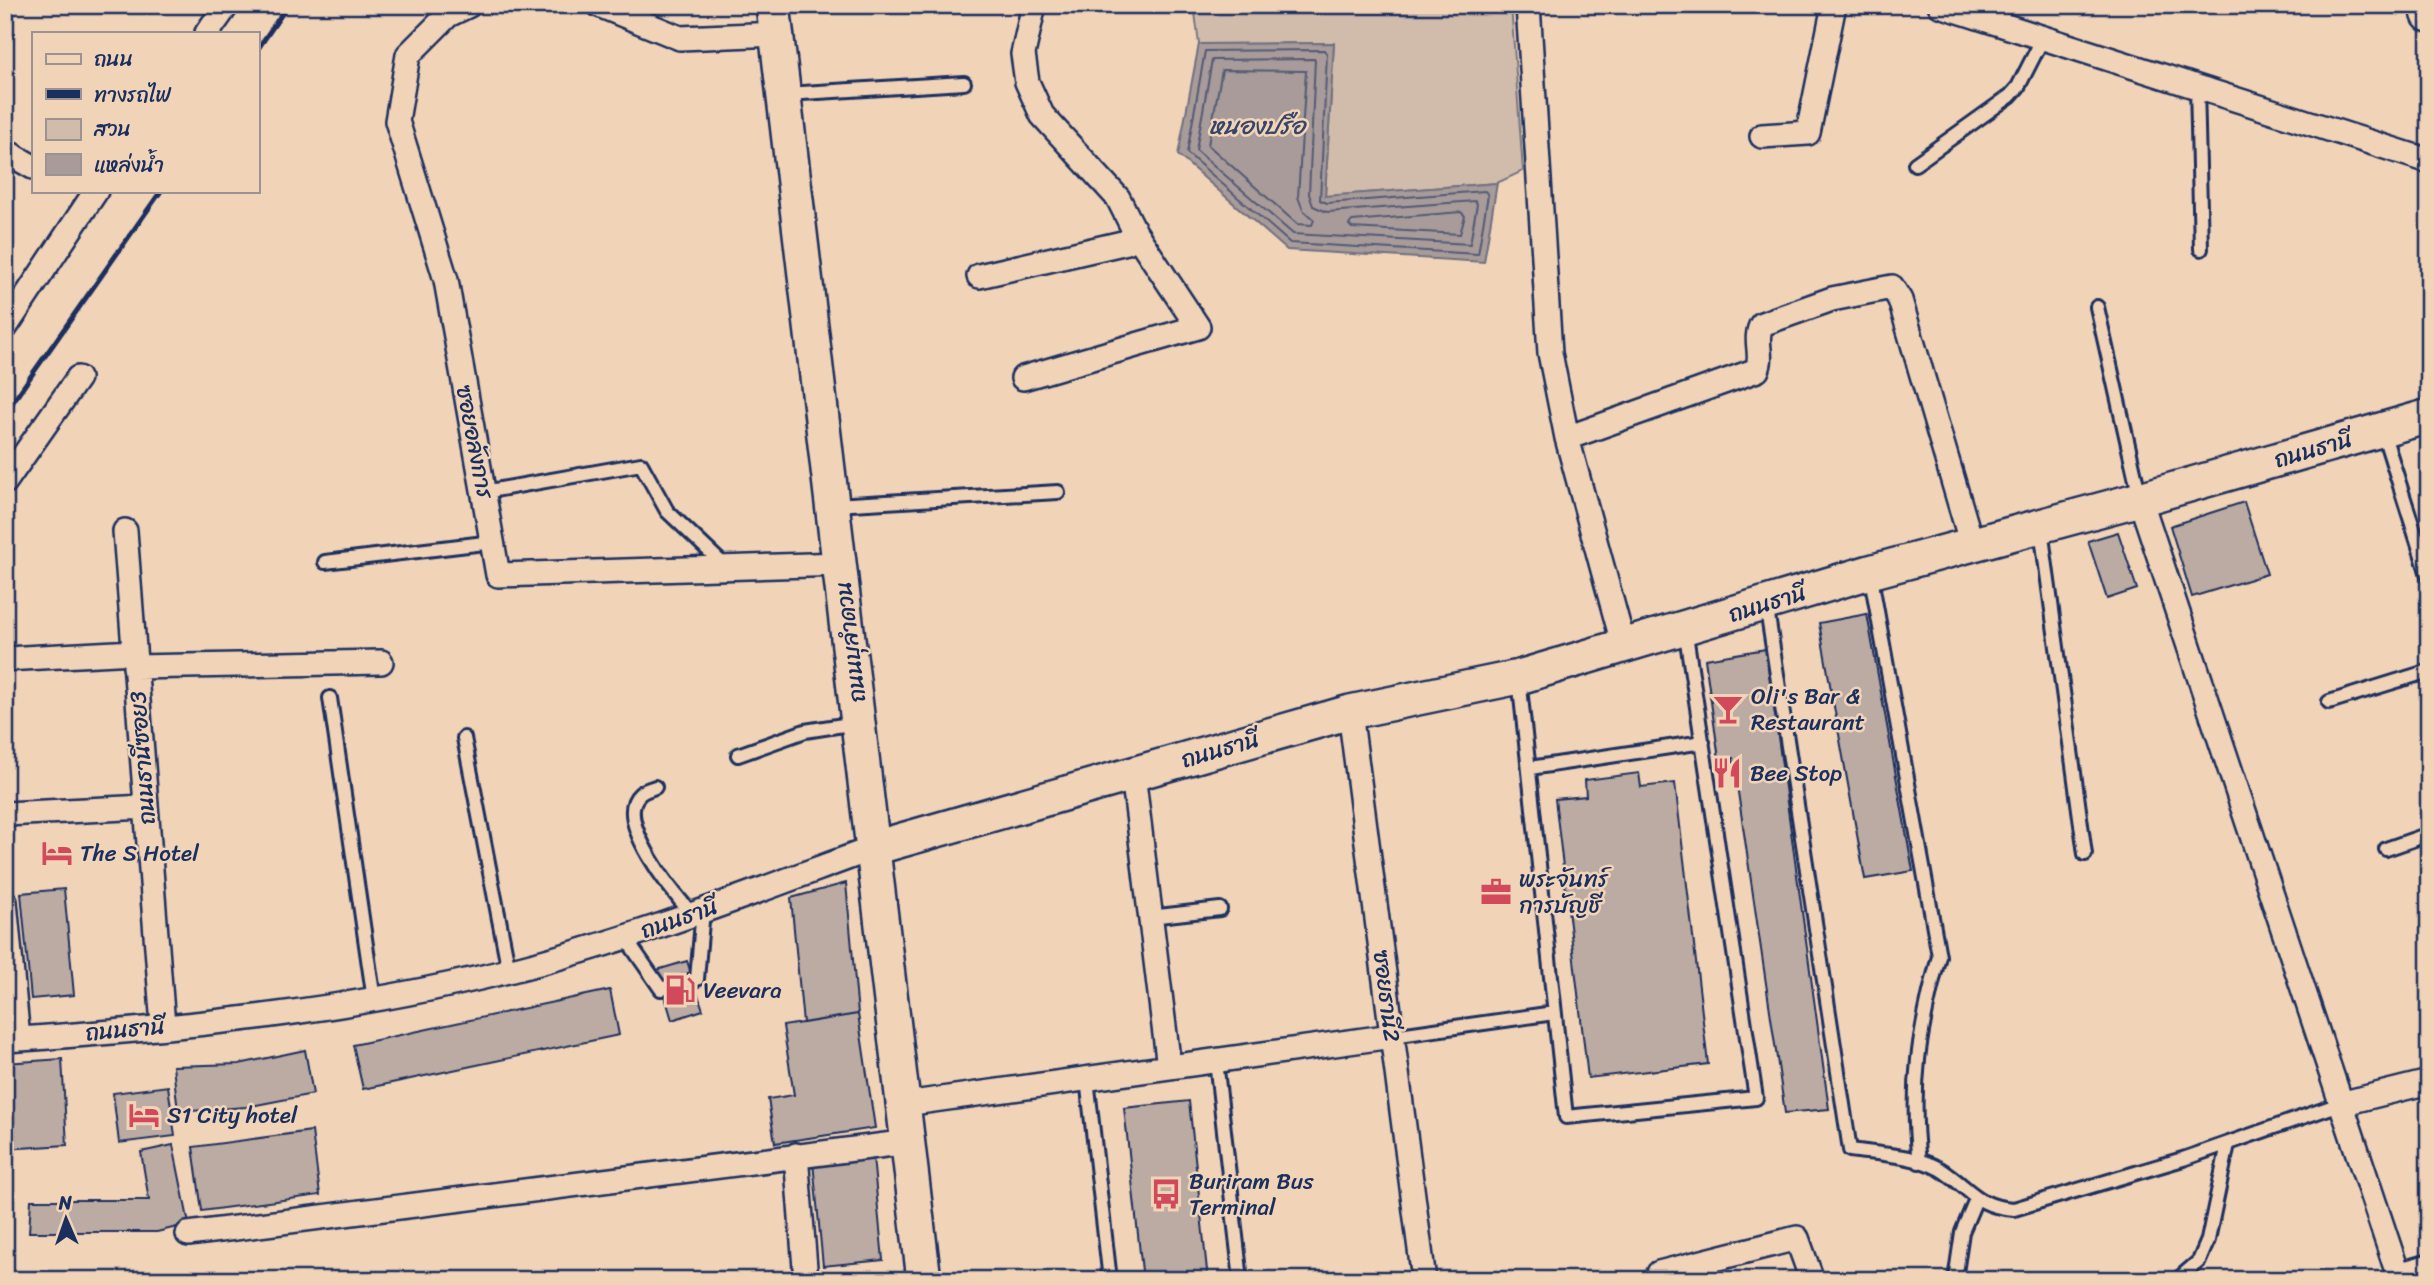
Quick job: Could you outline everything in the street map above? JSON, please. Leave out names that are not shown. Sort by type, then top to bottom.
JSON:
[{"type":"street","points":[[208,32],[227,5]]},
{"type":"street","name":"ซอยอลังการ","points":[[469,5],[448,15],[408,55],[397,121],[446,280],[498,575],[841,564]]},
{"type":"street","points":[[599,5],[680,38],[774,20]]},
{"type":"street","points":[[1023,378],[1198,327],[1135,232],[1118,198],[1042,115],[1027,82],[1023,54],[1034,5]]},
{"type":"street","points":[[1528,5],[1550,353],[1567,438],[1624,647]]},
{"type":"street","points":[[1762,136],[1808,133],[1834,5]]},
{"type":"street","points":[[1940,5],[2429,161]]},
{"type":"street","points":[[2426,5],[2429,15]]},
{"type":"street","name":"ถนนบุลำดวน","points":[[774,20],[860,722],[924,1280]]},
{"type":"street","points":[[5,151],[32,166]]},
{"type":"street","points":[[5,328],[87,194]]},
{"type":"street","points":[[979,275],[1127,242],[1135,232]]},
{"type":"street","points":[[1567,438],[1757,370],[1761,362],[1758,330],[1762,324],[1832,299],[1892,287],[1900,300],[1972,545]]},
{"type":"street","points":[[5,482],[78,378]]},
{"type":"street","name":"ถนนธานี","points":[[11,1039],[163,1026],[374,1000],[509,971],[625,937],[874,848],[1350,712],[1519,677],[1870,572],[2140,499],[2429,416]]},
{"type":"street","points":[[2140,499],[2399,1277],[2429,1266]]},
{"type":"street","name":"ถนนธานีซอย3","points":[[125,531],[163,1026]]},
{"type":"street","points":[[5,659],[381,662]]},
{"type":"street","name":"ซอยธานี2","points":[[1350,712],[1424,1280]]},
{"type":"street","points":[[1133,774],[1169,1067]]},
{"type":"street","points":[[5,814],[146,807]]},
{"type":"street","points":[[5,902],[11,1039]]},
{"type":"street","points":[[905,1104],[1392,1036]]},
{"type":"street","points":[[2340,1104],[2429,1082]]},
{"type":"street","points":[[188,1234],[909,1142]]},
{"type":"street","points":[[796,1155],[806,1280]]},
{"type":"street","points":[[1659,1280],[1658,1273],[1797,1238],[1812,1280]]},
{"type":"lane","points":[[1915,163],[2010,96],[2018,88],[2042,38]]},
{"type":"lane","points":[[782,94],[964,83]]},
{"type":"lane","points":[[2197,86],[2201,249]]},
{"type":"lane","points":[[2097,307],[2140,499]]},
{"type":"lane","points":[[2382,429],[2429,578]]},
{"type":"lane","points":[[484,492],[641,464],[667,511],[727,567]]},
{"type":"lane","points":[[834,505],[1058,492]]},
{"type":"lane","points":[[2040,524],[2085,854]]},
{"type":"lane","points":[[325,562],[493,542]]},
{"type":"lane","points":[[1870,572],[1939,956],[1923,1015],[1914,1072],[1914,1118],[1919,1162]]},
{"type":"lane","points":[[1766,603],[1850,1150],[1919,1162],[1939,1169],[1976,1199],[1995,1208],[2014,1209],[2228,1143],[2340,1104]]},
{"type":"lane","points":[[1519,677],[1566,1117],[1756,1098],[1685,628]]},
{"type":"lane","points":[[2329,702],[2429,671]]},
{"type":"lane","points":[[330,698],[374,1000]]},
{"type":"lane","points":[[738,755],[805,731],[860,722]]},
{"type":"lane","points":[[464,738],[509,971]]},
{"type":"lane","points":[[1530,768],[1703,742]]},
{"type":"lane","points":[[625,937],[661,989],[697,979],[697,912],[661,877],[644,848],[636,826],[634,803],[640,793],[655,787]]},
{"type":"lane","points":[[2386,849],[2429,834]]},
{"type":"lane","points":[[1150,917],[1220,909]]},
{"type":"lane","points":[[1392,1036],[1554,1013]]},
{"type":"lane","points":[[1216,1061],[1241,1280]]},
{"type":"lane","points":[[1087,1079],[1110,1280]]},
{"type":"lane","points":[[2177,1280],[2199,1261],[2208,1240],[2228,1143]]},
{"type":"lane","points":[[1955,1280],[1962,1233],[1976,1199]]},
{"type":"green space","points":[[1194,5],[1511,5],[1523,171],[1497,183],[1325,196],[1334,43],[1199,44]]},
{"type":"water","name":"หนองปรือ","points":[[1334,43],[1325,196],[1497,183],[1484,262],[1287,250],[1178,155],[1199,44]]},
{"type":"building","points":[[2244,502],[2267,574],[2192,597],[2170,526]]},
{"type":"building","points":[[2118,532],[2137,589],[2107,599],[2088,541]]},
{"type":"building","points":[[1867,614],[1913,871],[1865,879],[1819,623]]},
{"type":"building","points":[[1766,649],[1829,1109],[1785,1113],[1733,758],[1719,759],[1705,659]]},
{"type":"building","points":[[1639,773],[1641,787],[1675,783],[1708,1064],[1588,1078],[1555,799],[1586,796],[1585,780]]},
{"type":"building","points":[[846,883],[858,1014],[803,1023],[791,898]]},
{"type":"building","points":[[64,889],[74,995],[31,999],[21,893]]},
{"type":"building","name":"Veevara","points":[[687,961],[703,1010],[672,1020],[657,970]]},
{"type":"building","points":[[610,990],[619,1035],[363,1089],[353,1045]]},
{"type":"building","points":[[858,1014],[875,1128],[775,1143],[768,1099],[794,1095],[783,1026]]},
{"type":"building","points":[[305,1050],[313,1094],[246,1107],[178,1112],[173,1066],[239,1064]]},
{"type":"building","points":[[62,1059],[67,1145],[5,1149],[5,1063]]},
{"type":"building","name":"S1 City hotel","points":[[168,1086],[175,1136],[119,1143],[113,1093]]},
{"type":"building","name":"Buriram Bus Terminal","points":[[1189,1101],[1208,1280],[1143,1280],[1124,1108]]},
{"type":"building","points":[[312,1131],[320,1195],[202,1211],[193,1147]]},
{"type":"building","points":[[173,1145],[189,1224],[157,1232],[29,1232],[31,1200],[149,1200],[141,1152]]},
{"type":"building","points":[[873,1157],[883,1260],[823,1266],[813,1162]]},
{"type":"railway","points":[[259,47],[288,5]]},
{"type":"railway","points":[[5,413],[160,192]]},
{"type":"place","name":"Oli's Bar & Restaurant","points":[[1728,709]]},
{"type":"place","name":"Bee Stop","points":[[1727,773]]},
{"type":"place","name":"The S Hotel","points":[[57,853]]},
{"type":"place","name":"พระจันทร์ การบัญชี","points":[[1496,892]]},
{"type":"place","name":"Veevara","points":[[680,990]]},
{"type":"place","name":"S1 City hotel","points":[[144,1115]]},
{"type":"place","name":"Buriram Bus Terminal","points":[[1166,1194]]}]
